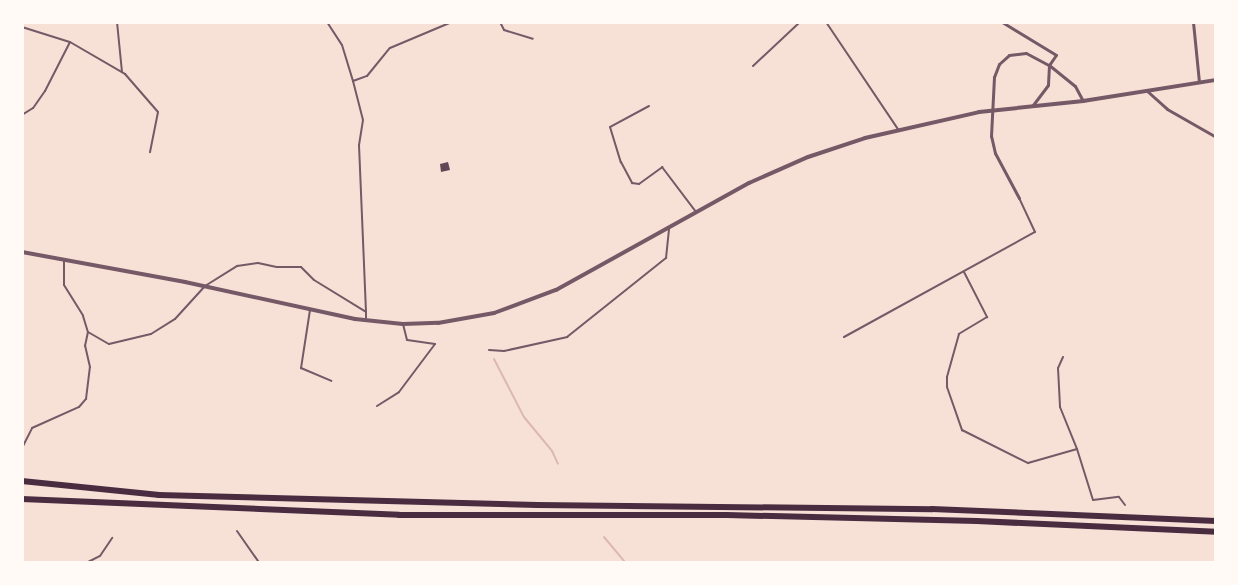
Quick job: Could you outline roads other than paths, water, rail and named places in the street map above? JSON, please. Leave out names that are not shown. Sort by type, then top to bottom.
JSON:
[{"type":"highway","points":[[22,481],[112,493],[168,496],[538,505],[932,509],[1216,521]]},
{"type":"highway","points":[[22,499],[390,514],[717,515],[977,521],[1216,532]]},
{"type":"street","points":[[1002,22],[1056,55],[1049,65],[1048,85],[1032,106]]},
{"type":"street","points":[[1193,22],[1199,82]]},
{"type":"street","points":[[1019,198],[995,153],[991,136],[993,84],[999,64],[1014,53],[1032,55],[1049,65],[1075,86],[1082,101]]},
{"type":"street","points":[[22,252],[205,286],[366,321],[403,324],[466,319],[526,303],[556,290],[669,226],[799,161],[898,129],[979,112],[1082,101],[1216,80]]},
{"type":"street","points":[[1146,90],[1167,109],[1216,137]]},
{"type":"lane","points":[[117,22],[122,72]]},
{"type":"lane","points":[[328,22],[342,45],[363,120],[359,145],[366,321]]},
{"type":"lane","points":[[353,81],[367,76],[390,48],[452,22]]},
{"type":"lane","points":[[500,22],[504,30],[533,39]]},
{"type":"lane","points":[[753,66],[800,22]]},
{"type":"lane","points":[[826,22],[898,129]]},
{"type":"lane","points":[[22,26],[70,42],[122,72],[158,112],[150,152]]},
{"type":"lane","points":[[22,115],[33,108],[46,91],[70,42]]},
{"type":"lane","points":[[649,106],[610,127],[621,162],[632,183],[639,184],[662,167],[696,212]]},
{"type":"lane","points":[[844,337],[1035,232],[1019,198]]},
{"type":"lane","points":[[489,350],[504,351],[567,337],[666,258],[669,226]]},
{"type":"lane","points":[[22,448],[32,428],[79,407],[86,399],[90,367],[85,346],[88,332],[83,316],[64,285],[64,260]]},
{"type":"lane","points":[[88,332],[109,344],[151,334],[175,319],[205,286],[244,264],[301,267],[314,280],[366,312]]},
{"type":"lane","points":[[964,272],[987,316],[959,334],[947,377],[948,387],[962,430],[1032,463],[1077,449]]},
{"type":"lane","points":[[310,310],[301,368],[305,372],[332,381]]},
{"type":"lane","points":[[377,406],[399,392],[435,344],[407,340],[403,324]]},
{"type":"lane","points":[[1063,357],[1058,368],[1060,408],[1077,449],[1093,500],[1119,497],[1125,505]]},
{"type":"lane","points":[[237,531],[259,562]]},
{"type":"lane","points":[[88,562],[100,556],[112,538]]},
{"type":"waterway","points":[[494,359],[524,417],[552,451],[558,464]]},
{"type":"waterway","points":[[604,537],[625,562]]}]
